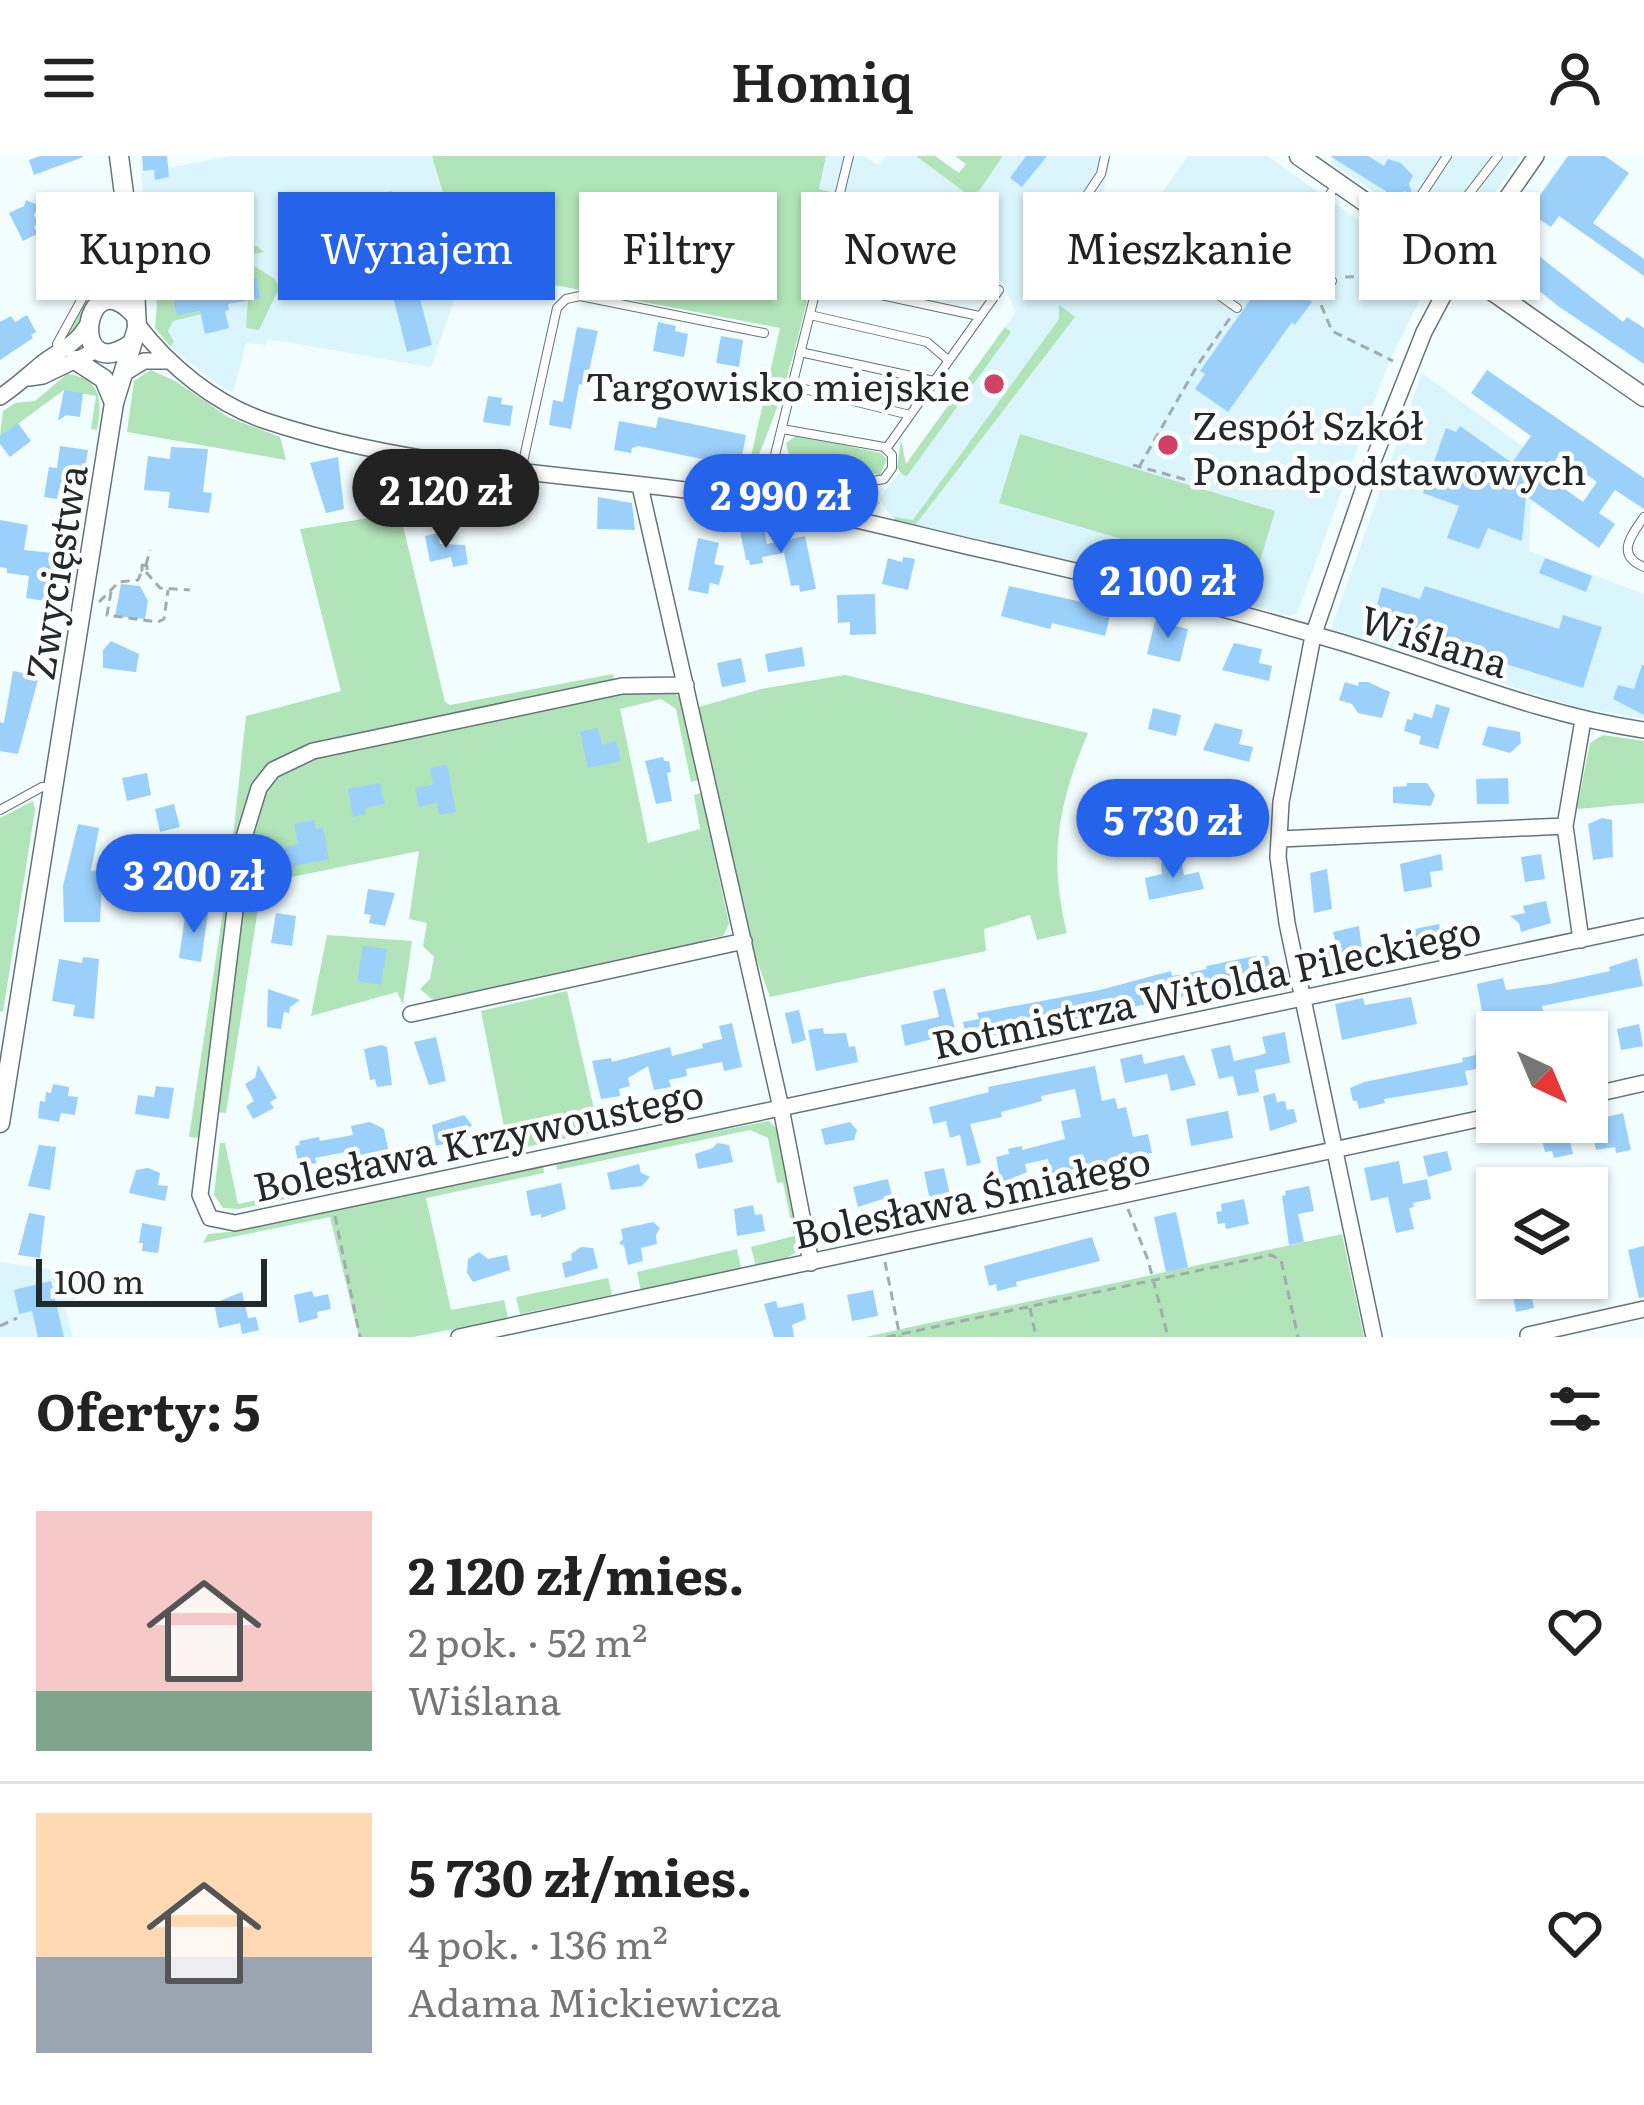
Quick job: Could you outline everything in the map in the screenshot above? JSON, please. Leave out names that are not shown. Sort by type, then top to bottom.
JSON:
[{"type":"street","points":[[119,156],[123,192]]},
{"type":"street","points":[[1299,156],[1359,198]]},
{"type":"street","points":[[1511,192],[1536,156]]},
{"type":"street","points":[[0,397],[66,360],[120,351],[131,344],[135,300]]},
{"type":"street","points":[[1374,1337],[1287,922],[1278,857],[1285,774],[1313,635],[1410,364],[1442,300]]},
{"type":"street","points":[[1504,300],[1644,397]]},
{"type":"street","points":[[66,360],[93,310],[109,302],[123,304],[136,319]]},
{"type":"street","name":"Wiślana","points":[[136,319],[169,359],[227,404],[270,423],[437,460],[748,498],[1072,570],[1313,635],[1583,721],[1644,730]]},
{"type":"street","points":[[87,326],[89,339],[103,351]]},
{"type":"street","name":"Wiślana","points":[[131,344],[169,359]]},
{"type":"street","name":"Zwycięstwa","points":[[0,1123],[118,388],[131,344]]},
{"type":"street","name":"Zwycięstwa","points":[[103,351],[116,365],[118,388]]},
{"type":"street","points":[[66,360],[118,388],[148,359],[169,359]]},
{"type":"street","points":[[640,486],[781,1108],[811,1263]]},
{"type":"street","name":"Bolesława Krzywoustego","points":[[686,685],[622,686],[313,751],[272,770],[259,788],[244,837],[200,1202],[213,1220],[235,1223],[781,1108]]},
{"type":"street","points":[[1581,940],[1565,826],[1583,721]]},
{"type":"street","points":[[1280,839],[1565,826]]},
{"type":"street","name":"Rotmistrza Witolda Pileckiego","points":[[781,1108],[1644,926]]},
{"type":"street","points":[[411,1014],[743,941]]},
{"type":"street","points":[[1608,1092],[1644,1084]]},
{"type":"street","name":"Bolesława Śmiałego","points":[[459,1337],[1476,1120]]},
{"type":"street","points":[[1528,1335],[1644,1309]]},
{"type":"lane","points":[[840,192],[849,156]]},
{"type":"lane","points":[[1089,192],[1101,174],[1105,156]]},
{"type":"lane","points":[[1447,156],[1418,200],[1446,221],[1454,217],[1498,156]]},
{"type":"lane","points":[[1332,192],[1338,183]]},
{"type":"lane","points":[[520,473],[557,308],[566,299],[580,296],[764,333]]},
{"type":"lane","points":[[66,360],[57,344],[81,300]]},
{"type":"lane","points":[[748,498],[755,478],[774,459],[813,300]]},
{"type":"lane","points":[[905,300],[979,316]]},
{"type":"lane","points":[[886,448],[991,300]]},
{"type":"lane","points":[[1226,300],[1237,308]]},
{"type":"lane","points":[[810,315],[927,342],[948,360]]},
{"type":"lane","points":[[800,352],[934,381]]},
{"type":"lane","points":[[792,386],[910,415]]},
{"type":"lane","points":[[774,459],[876,482],[892,468],[892,455],[886,448],[782,429]]},
{"type":"lane","points":[[1644,517],[1626,548],[1630,559],[1644,567]]},
{"type":"lane","points":[[0,810],[43,787],[52,788]]},
{"type":"path","points":[[1319,300],[1332,331],[1393,361]]},
{"type":"path","points":[[1187,480],[1136,466],[1237,308]]},
{"type":"path","points":[[95,601],[101,602],[119,582],[138,580],[150,550]]},
{"type":"path","points":[[145,569],[157,587],[190,590]]},
{"type":"path","points":[[111,592],[107,615],[158,622],[164,619],[168,590]]},
{"type":"path","points":[[1125,1196],[1168,1337]]},
{"type":"path","points":[[334,1208],[360,1337]]},
{"type":"path","points":[[883,1248],[900,1336]]},
{"type":"path","points":[[887,1337],[1277,1256],[1298,1337]]},
{"type":"path","points":[[1030,1306],[1036,1337]]},
{"type":"path","points":[[0,1326],[17,1318]]},
{"type":"shaded area","points":[[231,156],[432,156],[443,192],[278,192],[278,300],[454,300],[431,367],[269,339],[266,345],[246,343],[233,393],[212,381],[155,328],[156,300],[254,300],[254,192],[143,192],[141,173]]},
{"type":"shaded area","name":"Zespół Szkół Ponadpodstawowych","points":[[826,156],[864,156],[878,165],[886,156],[916,156],[964,192],[828,192],[819,189]]},
{"type":"shaded area","name":"Zespół Szkół Ponadpodstawowych","points":[[1003,156],[1111,156],[1103,192],[1023,192],[1023,300],[1335,300],[1335,204],[1359,221],[1359,300],[1420,300],[1387,366],[1297,614],[1289,616],[1186,587],[894,520],[879,499],[901,470],[897,468],[901,440],[906,464],[1016,312],[999,280],[999,192],[975,192]]},
{"type":"shaded area","name":"Zespół Szkół Ponadpodstawowych","points":[[1188,156],[1267,156],[1318,192],[1163,192]]},
{"type":"shaded area","points":[[1335,156],[1521,156],[1495,192],[1374,192],[1330,162]]},
{"type":"shaded area","points":[[1422,373],[1555,470],[1531,506],[1529,551],[1644,594],[1644,719],[1573,706],[1331,629]]},
{"type":"shaded area","points":[[0,1262],[86,1275],[79,1298],[64,1303],[73,1337],[0,1337]]},
{"type":"green space","points":[[432,156],[826,156],[819,189],[831,192],[801,192],[801,300],[807,300],[806,304],[775,414],[745,483],[780,328],[633,300],[777,300],[777,192],[579,192],[579,290],[555,285],[555,192],[443,192]]},
{"type":"green space","points":[[916,156],[935,156],[959,173],[966,164],[955,156],[1003,156],[979,191],[964,192]]},
{"type":"green space","points":[[256,267],[278,286],[259,330],[246,328],[248,300],[261,297]]},
{"type":"green space","points":[[86,300],[90,300],[77,329],[61,346]]},
{"type":"green space","points":[[156,300],[174,300],[178,316],[201,314],[173,321],[168,331],[174,342],[170,346],[155,328]]},
{"type":"green space","points":[[1059,305],[1075,317],[916,524],[894,520],[913,520],[1059,319]]},
{"type":"green space","points":[[1005,327],[1011,332],[907,476],[903,475],[897,468],[901,440],[906,464]]},
{"type":"green space","points":[[151,370],[228,417],[280,437],[286,460],[127,432],[134,381]]},
{"type":"green space","points":[[67,374],[87,380],[97,392],[97,430],[91,429],[96,396],[64,390],[0,437],[3,411],[15,403],[35,401]]},
{"type":"green space","points":[[1020,434],[1275,511],[1255,578],[999,503]]},
{"type":"green space","points":[[798,435],[880,453],[887,459],[880,475],[789,455],[786,443]]},
{"type":"green space","points":[[778,473],[789,476],[793,487],[860,502],[872,493],[880,503],[869,513],[765,489],[766,481]]},
{"type":"green space","points":[[400,513],[445,702],[450,705],[613,674],[614,680],[309,746],[263,775],[246,804],[198,1138],[189,1137],[226,891],[165,902],[157,853],[233,838],[246,716],[341,691],[300,529]]},
{"type":"green space","points":[[845,675],[1088,733],[1069,784],[1059,831],[1058,880],[1067,933],[1037,940],[1030,915],[984,929],[986,951],[770,997],[756,958],[699,707],[761,689]]},
{"type":"green space","points":[[669,690],[680,698],[698,780],[691,782],[676,709],[661,699],[620,709],[648,843],[700,829],[694,795],[701,793],[729,924],[723,936],[708,939],[709,943],[433,1000],[420,989],[430,979],[434,957],[423,946],[427,923],[409,919],[419,851],[262,883],[226,1113],[216,1112],[248,838],[257,807],[274,779],[312,756],[613,693]]},
{"type":"green space","points":[[1603,735],[1644,741],[1644,803],[1577,809],[1590,743]]},
{"type":"green space","points":[[33,801],[35,810],[3,1012],[0,818]]},
{"type":"green space","points":[[327,935],[412,941],[403,1005],[397,992],[311,1016]]},
{"type":"green space","points":[[567,991],[599,1131],[455,1163],[455,1159],[508,1147],[481,1011]]},
{"type":"green space","points":[[769,1121],[777,1129],[801,1245],[775,1262],[756,1266],[751,1247],[794,1236],[768,1138],[750,1130],[557,1170],[556,1162]]},
{"type":"green space","points":[[220,1143],[225,1143],[238,1204],[313,1188],[313,1193],[239,1209],[223,1208],[214,1195]]},
{"type":"green space","points":[[543,1165],[544,1173],[426,1198],[451,1310],[504,1300],[508,1318],[413,1337],[359,1337],[330,1217],[203,1243],[208,1234]]},
{"type":"green space","points":[[1342,1234],[1364,1337],[866,1337],[906,1328]]},
{"type":"green space","points":[[737,1249],[741,1268],[641,1291],[637,1272]]},
{"type":"green space","points":[[608,1278],[612,1295],[520,1314],[516,1297]]},
{"type":"building","points":[[142,156],[167,156],[169,177],[155,180],[154,170],[143,171]]},
{"type":"building","points":[[1026,156],[1047,156],[1022,187],[1010,178]]},
{"type":"building","points":[[1330,156],[1368,156],[1384,166],[1388,159],[1401,163],[1413,176],[1411,192],[1387,192]]},
{"type":"building","points":[[1568,156],[1605,156],[1629,173],[1593,223],[1644,259],[1644,276],[1559,216],[1551,227],[1540,220],[1540,195]]},
{"type":"building","points":[[83,157],[34,175],[29,160]]},
{"type":"building","points":[[26,200],[36,204],[36,234],[23,241],[9,213]]},
{"type":"building","points":[[1540,257],[1623,322],[1627,317],[1644,328],[1644,364],[1540,291]]},
{"type":"building","points":[[254,279],[261,298],[254,299]]},
{"type":"building","points":[[174,300],[250,300],[228,304],[229,328],[205,334],[200,311],[177,316]]},
{"type":"building","points":[[394,300],[420,300],[432,345],[407,352]]},
{"type":"building","points":[[1250,300],[1312,302],[1295,325],[1292,322],[1228,412],[1195,389],[1205,374],[1200,371]]},
{"type":"building","points":[[27,315],[36,332],[33,338],[0,360],[0,322],[11,316],[15,322]]},
{"type":"building","points":[[658,322],[688,334],[684,357],[653,351]]},
{"type":"building","points":[[577,327],[598,331],[589,371],[584,370],[579,384],[571,429],[549,425],[553,400],[563,402]]},
{"type":"building","points":[[721,336],[743,340],[739,367],[716,363]]},
{"type":"building","points":[[1487,370],[1644,478],[1644,509],[1615,490],[1599,513],[1615,524],[1599,548],[1526,496],[1522,541],[1488,528],[1479,549],[1447,538],[1459,506],[1423,493],[1446,428],[1456,432],[1460,426],[1512,463],[1531,436],[1471,393]],"holes":[[[1559,455],[1597,482],[1583,502],[1545,475]]]},
{"type":"building","points":[[64,390],[83,393],[80,417],[66,415],[58,421]]},
{"type":"building","points":[[488,396],[513,406],[510,426],[483,422]]},
{"type":"building","points":[[658,417],[746,435],[740,467],[639,446],[631,453],[614,450],[619,421],[656,428]]},
{"type":"building","points":[[18,423],[31,441],[10,457],[0,436]]},
{"type":"building","points":[[60,446],[88,450],[85,468],[72,466],[68,491],[59,490],[57,499],[44,497],[49,467],[57,468]]},
{"type":"building","points":[[171,447],[208,449],[203,492],[212,493],[209,513],[168,508],[170,492],[144,490],[148,456],[170,459]]},
{"type":"building","points":[[338,457],[344,509],[326,513],[310,463]]},
{"type":"building","points":[[440,484],[443,505],[426,508],[429,525],[414,527],[411,511],[422,509],[419,488]]},
{"type":"building","points":[[598,497],[632,503],[635,530],[597,529]]},
{"type":"building","points":[[0,520],[28,525],[24,550],[53,553],[46,601],[26,598],[29,576],[7,573],[7,568],[0,567]]},
{"type":"building","points":[[764,527],[767,544],[805,536],[816,589],[800,592],[799,585],[791,586],[784,553],[750,565],[740,531]]},
{"type":"building","points":[[438,533],[440,544],[465,545],[468,564],[453,567],[451,557],[430,562],[425,536]]},
{"type":"building","points":[[698,538],[719,543],[714,564],[724,566],[719,585],[710,583],[708,594],[688,590]]},
{"type":"building","points":[[903,557],[915,559],[908,590],[882,584],[888,558],[902,562]]},
{"type":"building","points":[[1545,558],[1592,576],[1586,592],[1539,573]]},
{"type":"building","points":[[121,584],[140,586],[148,601],[145,619],[115,616]]},
{"type":"building","points":[[1009,586],[1096,605],[1095,611],[1110,616],[1105,636],[1001,616]]},
{"type":"building","points":[[1425,586],[1559,629],[1563,615],[1602,627],[1583,688],[1372,622],[1382,587],[1420,599]]},
{"type":"building","points":[[875,594],[876,634],[850,635],[850,622],[838,623],[837,595]]},
{"type":"building","points":[[1155,621],[1188,629],[1180,662],[1147,654]]},
{"type":"building","points":[[111,641],[139,654],[136,672],[103,668],[103,650]]},
{"type":"building","points":[[1234,643],[1262,649],[1259,663],[1272,666],[1269,681],[1222,670]]},
{"type":"building","points":[[802,647],[805,666],[768,672],[765,654]]},
{"type":"building","points":[[741,658],[746,682],[722,687],[717,663]]},
{"type":"building","points":[[1642,665],[1644,715],[1613,699],[1618,685],[1634,689]]},
{"type":"building","points":[[13,671],[39,676],[18,754],[0,751],[0,722],[4,723]]},
{"type":"building","points":[[1345,682],[1358,686],[1368,682],[1390,692],[1382,718],[1358,713],[1352,704],[1339,700]]},
{"type":"building","points":[[1436,704],[1450,708],[1438,749],[1419,744],[1421,736],[1404,731],[1414,713],[1432,718]]},
{"type":"building","points":[[1153,708],[1181,715],[1176,736],[1148,729]]},
{"type":"building","points":[[1215,723],[1243,730],[1239,744],[1253,747],[1249,762],[1203,750]]},
{"type":"building","points":[[1488,726],[1520,732],[1521,743],[1510,753],[1482,745]]},
{"type":"building","points":[[598,728],[602,745],[616,741],[621,761],[588,768],[580,732]]},
{"type":"building","points":[[663,757],[669,761],[672,801],[656,804],[645,761]]},
{"type":"building","points":[[447,765],[456,812],[439,815],[437,803],[419,807],[415,788],[433,785],[430,768]]},
{"type":"building","points":[[147,773],[151,795],[127,801],[122,778]]},
{"type":"building","points":[[1508,778],[1509,804],[1477,804],[1476,779]]},
{"type":"building","points":[[380,783],[385,804],[365,808],[366,814],[353,817],[348,789]]},
{"type":"building","points":[[1427,783],[1435,795],[1431,806],[1393,803],[1393,787]]},
{"type":"building","points":[[1170,790],[1206,801],[1204,816],[1166,809]]},
{"type":"building","points":[[174,804],[180,827],[160,832],[155,809]]},
{"type":"building","points":[[1602,818],[1612,820],[1613,857],[1593,860],[1588,824]]},
{"type":"building","points":[[314,820],[316,829],[323,828],[329,859],[285,868],[281,848],[298,844],[294,824]]},
{"type":"building","points":[[78,824],[99,828],[91,871],[114,868],[115,881],[102,883],[100,922],[64,922],[63,886]]},
{"type":"building","points":[[211,847],[218,886],[196,890],[188,852]]},
{"type":"building","points":[[1441,854],[1443,870],[1430,872],[1432,887],[1404,892],[1400,864]]},
{"type":"building","points":[[1541,854],[1545,879],[1525,882],[1521,857]]},
{"type":"building","points":[[1181,858],[1184,875],[1199,872],[1204,889],[1149,900],[1145,878],[1162,874],[1161,863]]},
{"type":"building","points":[[1327,869],[1332,909],[1314,913],[1310,873]]},
{"type":"building","points":[[368,889],[395,893],[385,926],[369,923],[371,915],[364,914]]},
{"type":"building","points":[[1546,901],[1551,923],[1521,932],[1510,916],[1525,913],[1523,906]]},
{"type":"building","points":[[186,910],[208,913],[201,962],[179,958]]},
{"type":"building","points":[[276,913],[296,916],[292,946],[271,943]]},
{"type":"building","points":[[1439,924],[1443,943],[1415,950],[1408,941],[1410,930]]},
{"type":"building","points":[[1359,926],[1364,965],[1331,972],[1326,950],[1337,948],[1333,932]]},
{"type":"building","points":[[363,946],[387,949],[381,985],[357,981]]},
{"type":"building","points":[[1268,956],[1273,978],[967,1041],[963,1022],[979,1019],[977,1013]]},
{"type":"building","points":[[83,957],[99,959],[94,1019],[73,1016],[75,1005],[52,1001],[59,959],[82,963]]},
{"type":"building","points":[[1637,958],[1643,986],[1542,1006],[1543,1011],[1482,1011],[1477,984],[1503,978],[1506,990],[1610,971],[1609,967]]},
{"type":"building","points":[[945,988],[956,1033],[905,1046],[901,1025],[939,1017],[933,991]]},
{"type":"building","points":[[268,989],[300,1000],[289,1013],[284,1012],[281,1029],[267,1027]]},
{"type":"building","points":[[1411,997],[1417,1024],[1342,1040],[1335,1004],[1363,998],[1365,1005]]},
{"type":"building","points":[[799,1010],[806,1040],[792,1044],[785,1013]]},
{"type":"building","points":[[732,1023],[742,1067],[724,1071],[722,1062],[686,1069],[687,1076],[669,1080],[671,1087],[654,1090],[648,1066],[628,1078],[630,1086],[619,1089],[620,1096],[601,1099],[592,1061],[611,1058],[612,1062],[670,1047],[672,1056],[703,1048],[702,1044],[722,1039],[719,1026]]},
{"type":"building","points":[[1639,1024],[1643,1046],[1621,1050],[1617,1029]]},
{"type":"building","points":[[823,1028],[824,1034],[846,1033],[858,1062],[816,1071],[808,1030]]},
{"type":"building","points":[[1285,1032],[1290,1063],[1255,1070],[1259,1092],[1238,1096],[1233,1076],[1219,1079],[1211,1049],[1230,1045],[1234,1061],[1261,1055],[1266,1053],[1262,1037]]},
{"type":"building","points":[[436,1037],[446,1081],[429,1085],[414,1042]]},
{"type":"building","points":[[387,1047],[392,1085],[377,1087],[375,1079],[370,1080],[364,1049]]},
{"type":"building","points":[[1142,1054],[1144,1064],[1184,1055],[1196,1085],[1171,1091],[1167,1074],[1125,1083],[1120,1059]]},
{"type":"building","points":[[1476,1055],[1476,1069],[1465,1071],[1468,1085],[1384,1099],[1385,1103],[1359,1109],[1353,1101],[1350,1088],[1364,1082],[1463,1062],[1462,1058]]},
{"type":"building","points":[[258,1065],[277,1098],[270,1102],[274,1108],[253,1119],[246,1106],[254,1101],[245,1084],[255,1078]]},
{"type":"building","points":[[1095,1066],[1102,1101],[1115,1098],[1118,1109],[1126,1107],[1133,1137],[1148,1134],[1152,1153],[1051,1174],[1048,1159],[1025,1164],[1027,1172],[1001,1183],[996,1157],[1009,1154],[1008,1149],[1065,1139],[1061,1121],[1081,1117],[1075,1089],[1041,1096],[1042,1101],[1001,1112],[1002,1117],[970,1124],[981,1163],[967,1166],[960,1135],[950,1138],[946,1121],[933,1124],[929,1107],[989,1092],[988,1087]]},
{"type":"building","points":[[53,1084],[69,1087],[68,1096],[78,1097],[75,1115],[61,1113],[59,1122],[38,1118],[40,1101],[45,1102]]},
{"type":"building","points":[[156,1086],[174,1088],[169,1119],[135,1114],[138,1095],[154,1097]]},
{"type":"building","points":[[1275,1093],[1277,1102],[1285,1101],[1287,1110],[1294,1109],[1297,1122],[1270,1131],[1263,1096]]},
{"type":"building","points":[[1228,1111],[1233,1138],[1191,1146],[1186,1119]]},
{"type":"building","points":[[1623,1113],[1631,1150],[1596,1150],[1595,1143],[1608,1143],[1608,1117]]},
{"type":"building","points":[[464,1115],[472,1125],[469,1137],[436,1146],[432,1125]]},
{"type":"building","points":[[370,1122],[384,1129],[388,1149],[315,1158],[317,1163],[299,1167],[295,1146],[299,1141],[353,1135],[351,1126]]},
{"type":"building","points":[[850,1122],[857,1130],[854,1140],[825,1145],[821,1129]]},
{"type":"building","points":[[717,1143],[729,1145],[733,1162],[698,1169],[695,1154]]},
{"type":"building","points":[[1543,1143],[1570,1143],[1573,1154],[1554,1158],[1552,1151],[1545,1152]]},
{"type":"building","points":[[39,1145],[56,1147],[50,1190],[28,1186]]},
{"type":"building","points":[[1447,1151],[1452,1170],[1428,1177],[1423,1156]]},
{"type":"building","points":[[1399,1161],[1403,1184],[1427,1179],[1431,1199],[1409,1208],[1414,1229],[1396,1233],[1388,1197],[1371,1201],[1364,1168]]},
{"type":"building","points":[[639,1164],[641,1173],[650,1177],[642,1186],[611,1190],[607,1173]]},
{"type":"building","points":[[944,1168],[950,1195],[930,1200],[924,1172]]},
{"type":"building","points":[[136,1170],[160,1173],[158,1185],[168,1186],[165,1201],[129,1193]]},
{"type":"building","points":[[888,1179],[892,1196],[858,1207],[853,1187]]},
{"type":"building","points":[[561,1183],[566,1209],[541,1218],[541,1214],[531,1216],[526,1191]]},
{"type":"building","points":[[1309,1186],[1314,1211],[1298,1214],[1304,1242],[1289,1245],[1282,1196],[1285,1191]]},
{"type":"building","points":[[1244,1199],[1249,1224],[1226,1229],[1225,1223],[1218,1224],[1216,1212],[1222,1211],[1221,1204]]},
{"type":"building","points":[[753,1205],[755,1215],[762,1214],[765,1231],[737,1236],[734,1209]]},
{"type":"building","points":[[1176,1212],[1188,1267],[1166,1272],[1154,1217]]},
{"type":"building","points":[[29,1213],[45,1216],[40,1258],[18,1255]]},
{"type":"building","points":[[653,1222],[660,1228],[657,1244],[641,1248],[643,1261],[628,1265],[619,1243],[621,1229]]},
{"type":"building","points":[[142,1223],[162,1227],[158,1253],[142,1251]]},
{"type":"building","points":[[1092,1237],[1100,1261],[997,1291],[996,1284],[989,1286],[984,1266]]},
{"type":"building","points":[[1644,1246],[1644,1297],[1639,1298],[1628,1250]]},
{"type":"building","points":[[581,1247],[593,1248],[598,1268],[565,1278],[562,1263],[572,1260],[571,1254]]},
{"type":"building","points":[[479,1252],[488,1259],[507,1255],[510,1270],[473,1282],[467,1273],[468,1259]]},
{"type":"building","points":[[51,1281],[64,1337],[38,1337],[32,1311],[19,1314],[14,1290]]},
{"type":"building","points":[[873,1290],[878,1316],[852,1321],[847,1295]]},
{"type":"building","points":[[312,1291],[314,1297],[328,1294],[331,1309],[299,1323],[294,1295]]},
{"type":"building","points":[[242,1292],[248,1318],[256,1317],[259,1330],[242,1334],[240,1323],[219,1328],[214,1303]]},
{"type":"building","points":[[1514,1299],[1532,1299],[1534,1308],[1516,1312]]},
{"type":"building","points":[[776,1301],[778,1308],[803,1303],[806,1319],[792,1325],[794,1337],[774,1337],[764,1304]]},
{"type":"place","name":"Targowisko miejskie","points":[[994,384]]},
{"type":"place","name":"Zespół Szkół Ponadpodstawowych","points":[[1168,445]]}]
